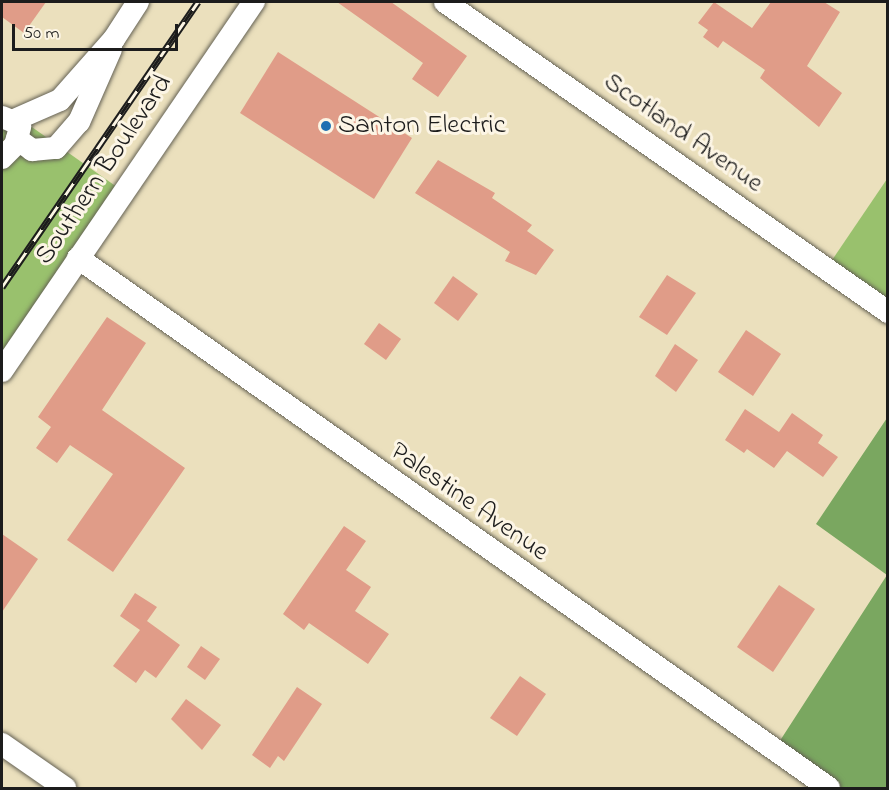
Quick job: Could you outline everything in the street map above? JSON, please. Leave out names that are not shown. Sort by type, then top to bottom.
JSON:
[{"type":"street","points":[[2,158],[13,124],[60,100],[114,39],[138,2]]},
{"type":"street","name":"Southern Boulevard","points":[[2,371],[254,2]]},
{"type":"street","name":"Scotland Avenue","points":[[445,2],[888,312]]},
{"type":"street","points":[[13,124],[32,150],[56,148],[79,122],[114,39]]},
{"type":"street","name":"Palestine Avenue","points":[[78,258],[829,789]]},
{"type":"street","points":[[2,744],[65,789]]},
{"type":"green space","points":[[2,106],[124,192],[2,371]]},
{"type":"green space","points":[[887,179],[887,312],[826,269]]},
{"type":"green space","points":[[887,418],[887,575],[816,524]]},
{"type":"green space","points":[[887,575],[887,788],[829,788],[774,750]]},
{"type":"building","points":[[2,2],[46,2],[24,33],[2,17]]},
{"type":"building","points":[[337,2],[391,2],[467,56],[438,97],[412,79],[423,63]]},
{"type":"building","points":[[714,2],[752,28],[771,2],[824,2],[840,12],[807,66],[842,93],[819,127],[760,78],[765,70],[723,41],[718,48],[703,37],[708,30],[698,23]]},
{"type":"building","name":"Santon Electric","points":[[278,52],[412,138],[374,199],[240,113]]},
{"type":"building","points":[[438,160],[495,193],[492,198],[532,225],[527,231],[554,250],[536,275],[505,261],[510,252],[415,193]]},
{"type":"building","points":[[667,275],[696,293],[667,335],[639,317]]},
{"type":"building","points":[[453,276],[478,294],[458,321],[434,303]]},
{"type":"building","points":[[107,317],[146,343],[102,410],[185,468],[113,572],[67,540],[113,474],[70,445],[57,463],[36,448],[51,427],[38,417]]},
{"type":"building","points":[[379,323],[401,339],[386,360],[364,344]]},
{"type":"building","points":[[746,330],[781,354],[753,396],[718,372]]},
{"type":"building","points":[[675,344],[698,360],[676,392],[655,376]]},
{"type":"building","points":[[745,409],[779,432],[792,413],[823,435],[818,443],[838,457],[823,477],[787,451],[774,468],[747,449],[744,453],[725,440]]},
{"type":"building","points":[[344,526],[366,541],[346,570],[371,587],[355,611],[389,634],[368,664],[309,623],[304,630],[283,614]]},
{"type":"building","points":[[2,534],[38,559],[2,612]]},
{"type":"building","points":[[779,585],[815,609],[773,672],[737,647]]},
{"type":"building","points":[[135,593],[157,607],[147,621],[180,645],[156,678],[145,670],[136,683],[113,666],[140,630],[120,616]]},
{"type":"building","points":[[201,646],[220,659],[205,680],[187,667]]},
{"type":"building","points":[[520,676],[546,694],[517,736],[490,718]]},
{"type":"building","points":[[297,687],[322,704],[284,761],[278,756],[270,768],[252,755]]},
{"type":"building","points":[[186,699],[221,725],[202,750],[171,719]]},
{"type":"railway","points":[[2,287],[198,2]]},
{"type":"place","name":"Santon Electric","points":[[326,126]]}]
